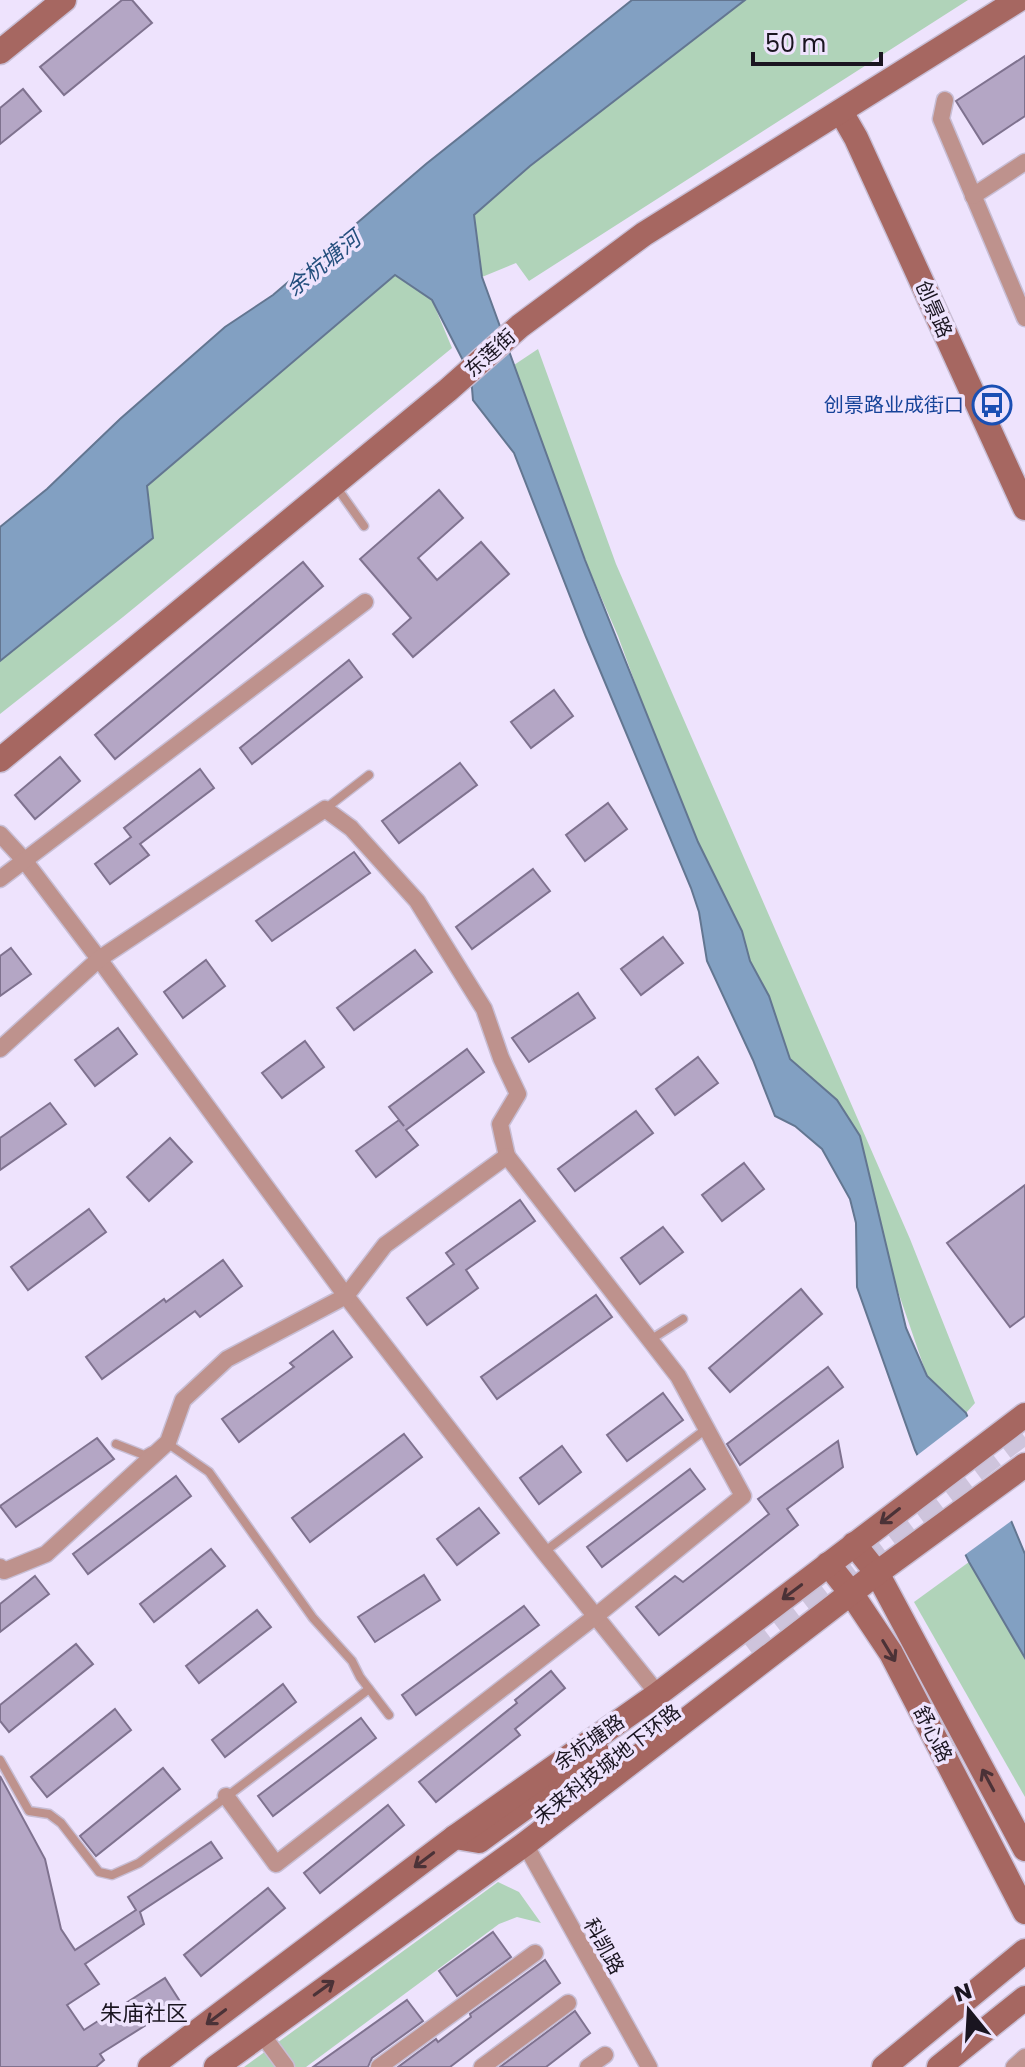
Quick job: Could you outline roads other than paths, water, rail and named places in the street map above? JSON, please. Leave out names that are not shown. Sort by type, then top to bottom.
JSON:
[{"type":"street","points":[[1,49],[64,0]]},
{"type":"street","name":"东莲街","points":[[0,760],[335,485],[520,326],[644,234],[1018,0]]},
{"type":"street","points":[[945,100],[941,119],[1025,318]]},
{"type":"street","name":"创景路","points":[[841,112],[856,138],[1025,508]]},
{"type":"street","points":[[973,196],[1025,162]]},
{"type":"street","points":[[0,879],[365,602]]},
{"type":"street","points":[[0,1049],[99,959],[325,809],[351,828],[417,901],[484,1009],[501,1058],[518,1094],[500,1124],[507,1156],[678,1376],[743,1496],[597,1615],[276,1864],[226,1796]]},
{"type":"street","points":[[0,834],[24,860],[99,959],[346,1296],[658,1694]]},
{"type":"street","points":[[1,1571],[46,1554],[168,1442],[183,1400],[227,1359],[346,1296],[385,1245],[507,1156]]},
{"type":"street","name":"余杭塘路","points":[[150,2067],[455,1837],[658,1694],[1025,1415]]},
{"type":"street","name":"余杭塘路","points":[[216,2067],[525,1844],[877,1573],[1025,1465]]},
{"type":"street","name":"舒心路","points":[[854,1544],[877,1573],[1025,1849]]},
{"type":"street","name":"舒心路","points":[[828,1564],[891,1653],[1025,1912]]},
{"type":"street","name":"未来科技城地下环路","points":[[455,1837],[479,1841],[748,1648],[490,1856],[470,1884]]},
{"type":"street","name":"科凯路","points":[[525,1844],[649,2067]]},
{"type":"street","points":[[884,2067],[1025,1951]]},
{"type":"street","points":[[379,2067],[535,1953]]},
{"type":"street","points":[[939,2067],[1025,1998]]},
{"type":"street","points":[[482,2067],[568,2003]]},
{"type":"street","points":[[261,2033],[286,2067]]},
{"type":"street","points":[[588,2067],[605,2055]]},
{"type":"street","points":[[1014,2067],[1025,2057]]},
{"type":"lane","points":[[335,485],[364,526]]},
{"type":"lane","points":[[325,809],[369,775]]},
{"type":"lane","points":[[650,1341],[683,1319]]},
{"type":"lane","points":[[544,1552],[707,1429]]},
{"type":"lane","points":[[116,1444],[144,1455],[168,1442],[209,1472],[313,1618],[352,1661],[389,1715]]},
{"type":"lane","points":[[0,1760],[29,1811],[49,1814],[61,1823],[99,1872],[112,1875],[139,1863],[369,1689]]},
{"type":"water","name":"余杭塘河","points":[[632,0],[745,0],[530,166],[474,215],[482,277],[585,560],[698,842],[742,931],[750,961],[769,996],[790,1059],[837,1100],[860,1136],[906,1328],[927,1376],[966,1413],[1025,1554],[1025,1658],[969,1562],[915,1450],[857,1287],[856,1223],[850,1199],[822,1149],[795,1126],[775,1116],[707,961],[699,912],[691,888],[586,637],[514,453],[473,400],[471,376],[432,300],[395,275],[147,486],[153,538],[0,661],[0,527],[47,489],[120,419],[225,327],[273,295],[426,164]]},
{"type":"tunnel","points":[[745,1644],[1025,1432]]},
{"type":"place","name":"创景路业成街口","points":[[992,405]]},
{"type":"district","name":"朱庙社区","points":[[144,2013]]}]
